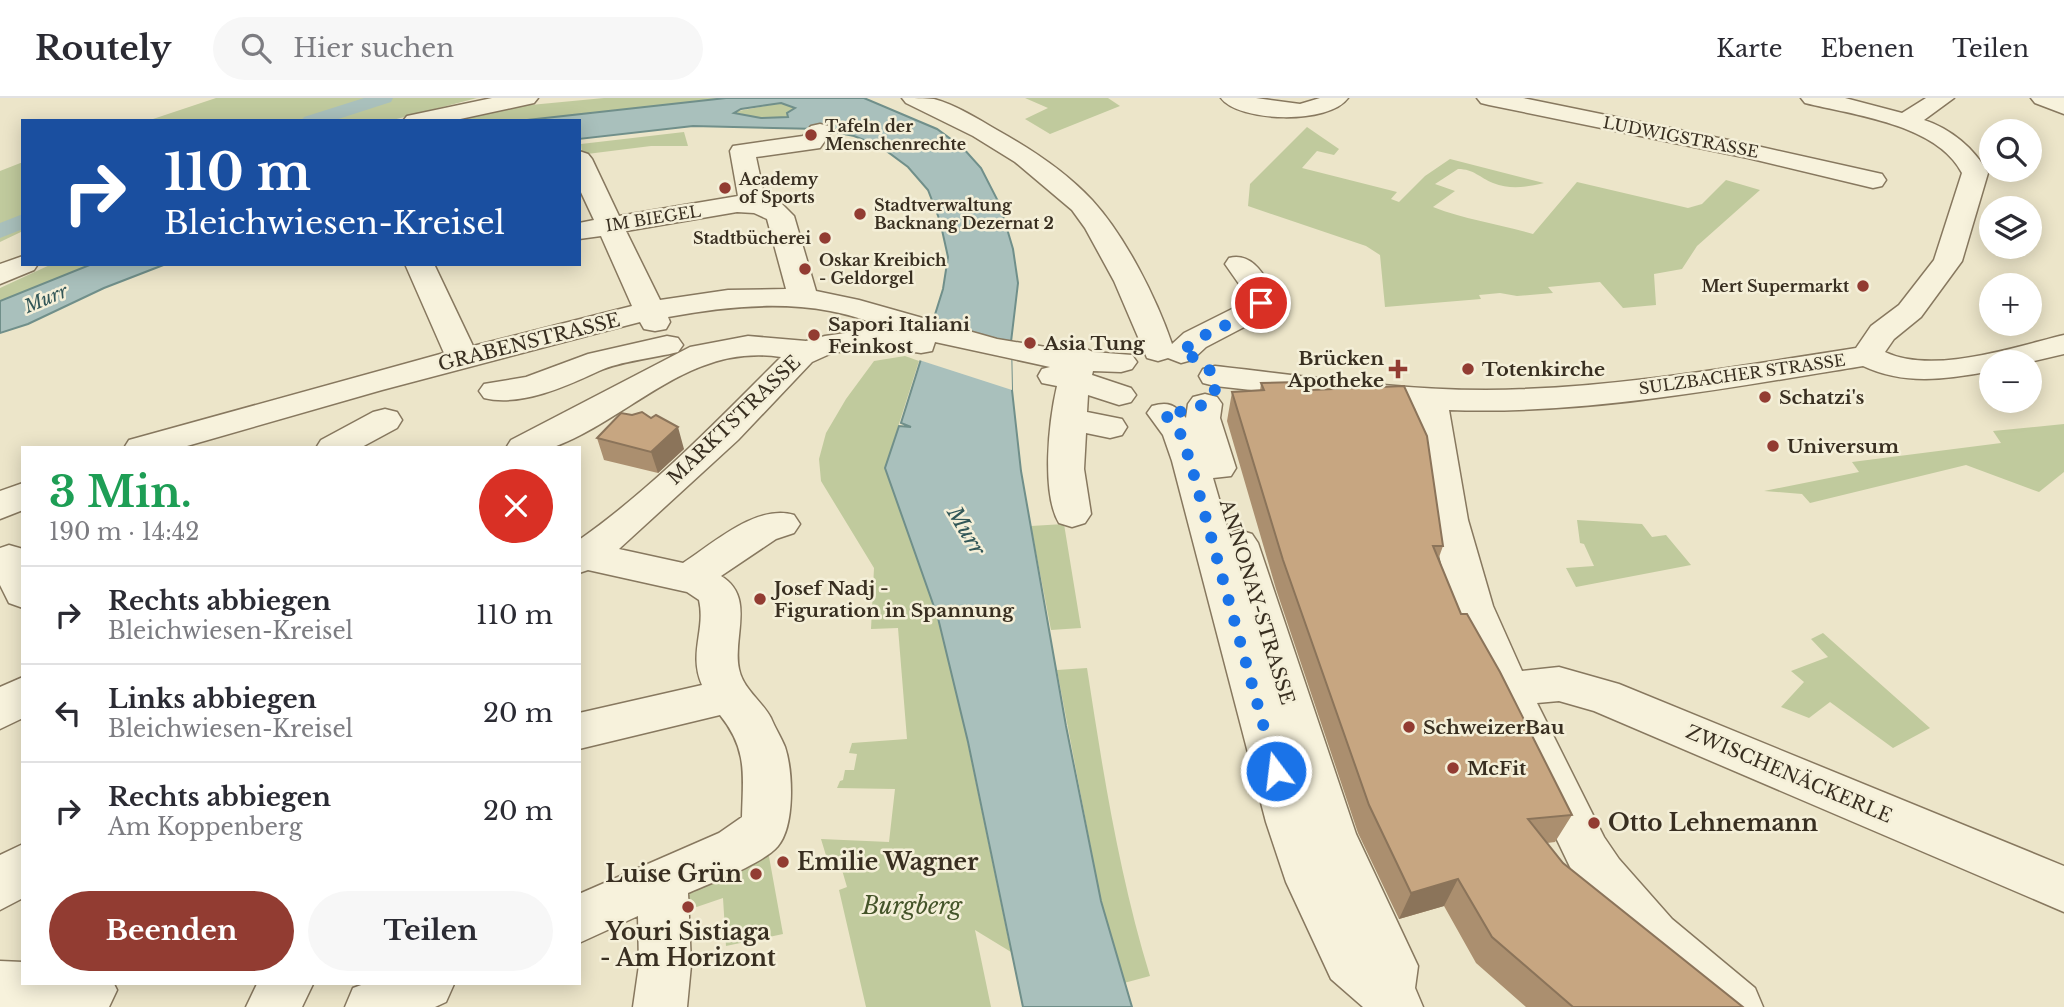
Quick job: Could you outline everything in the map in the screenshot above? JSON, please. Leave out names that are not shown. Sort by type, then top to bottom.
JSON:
[{"type":"street","points":[[425,119],[526,98]]},
{"type":"street","points":[[914,98],[947,113],[1029,160],[1081,205],[1097,224],[1131,284],[1151,327],[1170,352],[1205,365],[1195,397]]},
{"type":"street","points":[[1233,98],[1268,108],[1293,110],[1325,105],[1336,98]]},
{"type":"street","name":"LUDWIGSTRASSE","points":[[1489,98],[1748,151],[1873,180]]},
{"type":"street","points":[[1598,121],[1613,98]]},
{"type":"street","name":"SULZBACHER STRASSE","points":[[1114,411],[1146,410],[1195,397],[1521,400],[1632,389],[1867,356],[1882,333],[1910,311],[1948,261],[1975,173],[1967,158],[1930,130],[1907,120],[1813,98]]},
{"type":"street","points":[[1907,120],[1942,98]]},
{"type":"street","points":[[2043,98],[2064,107]]},
{"type":"street","points":[[803,298],[780,216],[772,210],[753,204],[759,175],[741,151],[809,138],[806,169]]},
{"type":"street","points":[[581,163],[665,336]]},
{"type":"street","name":"IM BIEGEL","points":[[581,231],[753,204]]},
{"type":"street","points":[[787,243],[816,238]]},
{"type":"street","points":[[918,335],[1012,361],[1078,365],[1121,362],[1133,355],[1170,352],[1258,308],[1261,294],[1240,264]]},
{"type":"street","points":[[0,275],[21,265]]},
{"type":"street","points":[[423,266],[463,359]]},
{"type":"street","name":"GRABENSTRASSE","points":[[148,446],[463,359],[665,336],[761,296],[803,298],[858,306],[918,335]]},
{"type":"street","name":"MARKTSTRASSE","points":[[582,557],[617,532],[726,432],[796,359],[807,351],[825,345],[866,339],[918,335]]},
{"type":"street","points":[[527,446],[593,412],[665,336]]},
{"type":"street","points":[[496,391],[532,386],[665,336],[739,345],[772,344],[807,351]]},
{"type":"street","points":[[1867,356],[1899,369],[1939,369],[2026,355],[2064,344]]},
{"type":"street","points":[[1114,411],[1112,378],[1121,362]]},
{"type":"street","points":[[1078,365],[1114,411]]},
{"type":"street","points":[[1072,513],[1066,469],[1078,365]]},
{"type":"street","name":"ANNONAY-STRASSE","points":[[1195,397],[1296,728],[1332,835],[1392,965],[1392,1000]]},
{"type":"street","points":[[1430,399],[1453,532],[1473,606],[1508,689],[1601,878],[1669,953],[1736,1007]]},
{"type":"street","points":[[1071,421],[1114,411]]},
{"type":"street","points":[[593,412],[638,423]]},
{"type":"street","points":[[337,446],[385,420]]},
{"type":"street","points":[[0,506],[21,496]]},
{"type":"street","points":[[690,578],[763,530],[781,524]]},
{"type":"street","points":[[582,557],[690,578],[708,584],[717,592],[722,612],[716,654],[718,673],[729,696],[750,721],[764,755],[766,820],[761,831],[736,848],[597,911]]},
{"type":"street","points":[[11,582],[21,598]]},
{"type":"street","name":"ZWISCHENÄCKERLE","points":[[1508,689],[1559,684],[1604,696],[2064,888]]},
{"type":"street","points":[[0,711],[21,695]]},
{"type":"street","points":[[581,731],[729,696]]},
{"type":"street","points":[[0,887],[21,868]]},
{"type":"street","points":[[660,1007],[665,965],[663,879]]},
{"type":"street","points":[[273,1007],[285,985]]},
{"type":"street","points":[[372,1007],[425,985]]},
{"type":"street","points":[[0,987],[90,990]]},
{"type":"green space","points":[[216,98],[477,98],[397,119],[153,119]]},
{"type":"green space","points":[[604,98],[727,98],[536,119],[461,119],[520,106]]},
{"type":"green space","points":[[1025,98],[1108,98],[1120,106],[1050,134],[1025,119],[1048,108]]},
{"type":"green space","points":[[781,103],[796,107],[788,117],[761,118],[733,112]]},
{"type":"green space","points":[[1307,127],[1339,149],[1334,155],[1317,151],[1302,168],[1397,192],[1391,199],[1399,202],[1425,176],[1450,159],[1544,183],[1506,187],[1468,170],[1458,169],[1435,184],[1455,191],[1433,207],[1533,234],[1577,182],[1688,208],[1702,204],[1726,180],[1760,190],[1697,246],[1682,269],[1654,274],[1656,305],[1623,308],[1600,282],[1548,287],[1553,293],[1517,296],[1500,293],[1479,295],[1481,299],[1385,307],[1380,255],[1366,246],[1248,206],[1250,184]]},
{"type":"green space","points":[[684,132],[688,146],[651,146],[582,154],[581,144]]},
{"type":"green space","points":[[21,163],[21,232],[0,242],[0,171]]},
{"type":"green space","points":[[48,266],[87,266],[0,301],[0,288]]},
{"type":"green space","name":"Burgberg","points":[[905,356],[919,361],[885,468],[938,618],[966,735],[1011,952],[975,930],[991,1007],[866,1007],[839,890],[847,887],[842,870],[831,872],[821,839],[889,842],[895,789],[837,788],[843,780],[845,770],[854,770],[857,754],[849,753],[852,743],[907,739],[898,628],[871,629],[874,568],[821,481],[819,459],[826,433],[846,399],[874,361]]},
{"type":"green space","points":[[2064,424],[2064,472],[2039,492],[1966,465],[1810,503],[1802,494],[1764,491],[1859,472],[1852,462],[2001,443],[1993,431]]},
{"type":"green space","points":[[1577,520],[1642,524],[1652,537],[1666,535],[1691,565],[1576,587],[1566,568],[1594,566],[1584,544],[1580,543]]},
{"type":"green space","points":[[1064,524],[1081,628],[1051,630],[1031,526]]},
{"type":"green space","points":[[1823,633],[1930,728],[1893,748],[1830,702],[1809,718],[1781,707],[1804,682],[1791,671],[1828,657],[1811,639]]},
{"type":"green space","points":[[1087,668],[1121,862],[1150,976],[1124,983],[1101,901],[1057,670]]},
{"type":"green space","points":[[768,851],[783,934],[726,946],[723,898],[682,912],[689,885]]},
{"type":"water","name":"Murr","points":[[726,98],[864,98],[937,129],[963,148],[981,168],[1000,205],[1013,249],[1018,283],[1011,342],[1012,390],[1021,471],[1066,726],[1101,901],[1132,1007],[1023,1007],[968,742],[938,618],[885,468],[899,426],[911,427],[901,423],[943,289],[948,257],[940,221],[928,190],[908,167],[881,147],[854,136],[819,129],[693,126],[581,139],[581,119],[536,119]],"holes":[[[781,103],[795,108],[787,113],[788,117],[761,118],[734,113],[741,109]]]},
{"type":"water","name":"Murr","points":[[87,266],[161,266],[104,288],[28,324],[0,333],[0,301]]},
{"type":"pier","points":[[931,316],[969,331],[1011,342],[1012,390],[916,359]]},
{"type":"building","name":"SchweizerBau","points":[[1298,382],[1299,385],[1308,384],[1311,390],[1404,386],[1427,436],[1443,546],[1433,546],[1461,614],[1467,614],[1500,672],[1572,815],[1528,819],[1563,863],[1743,1007],[1573,1007],[1492,937],[1458,879],[1411,893],[1369,805],[1283,560],[1232,392],[1264,390],[1261,383]]},
{"type":"building","points":[[642,412],[651,418],[656,415],[678,427],[651,452],[597,438],[621,413],[632,415]]},
{"type":"waterway","points":[[317,119],[384,98]]},
{"type":"waterway","points":[[0,231],[21,222]]},
{"type":"place","name":"Tafeln der Menschenrechte","points":[[811,135]]},
{"type":"place","name":"Academy of Sports","points":[[725,188]]},
{"type":"place","name":"Stadtverwaltung Backnang Dezernat 2","points":[[860,214]]},
{"type":"place","name":"Stadtbücherei","points":[[825,238]]},
{"type":"place","name":"Oskar Kreibich - Geldorgel","points":[[805,269]]},
{"type":"place","name":"Mert Supermarkt","points":[[1863,286]]},
{"type":"place","name":"Sapori Italiani Feinkost","points":[[814,335]]},
{"type":"place","name":"Asia Tung","points":[[1030,343]]},
{"type":"place","name":"Brücken Apotheke","points":[[1398,369]]},
{"type":"place","name":"Totenkirche","points":[[1468,369]]},
{"type":"place","name":"Schatzi's","points":[[1765,397]]},
{"type":"place","name":"Universum","points":[[1773,446]]},
{"type":"place","name":"Josef Nadj - Figuration in Spannung","points":[[760,599]]},
{"type":"place","name":"SchweizerBau","points":[[1409,727]]},
{"type":"place","name":"McFit","points":[[1453,768]]},
{"type":"place","name":"Otto Lehnemann","points":[[1594,823]]},
{"type":"place","name":"Emilie Wagner","points":[[783,862]]},
{"type":"place","name":"Luise Grün","points":[[756,874]]},
{"type":"place","name":"Youri Sistiaga - Am Horizont","points":[[688,907]]},
{"type":"route","points":[[1261,303],[1255,311],[1195,340],[1181,353],[1195,358],[1213,373],[1215,392],[1205,404],[1197,408],[1164,413],[1172,419],[1180,433],[1190,461],[1276,771]]}]
